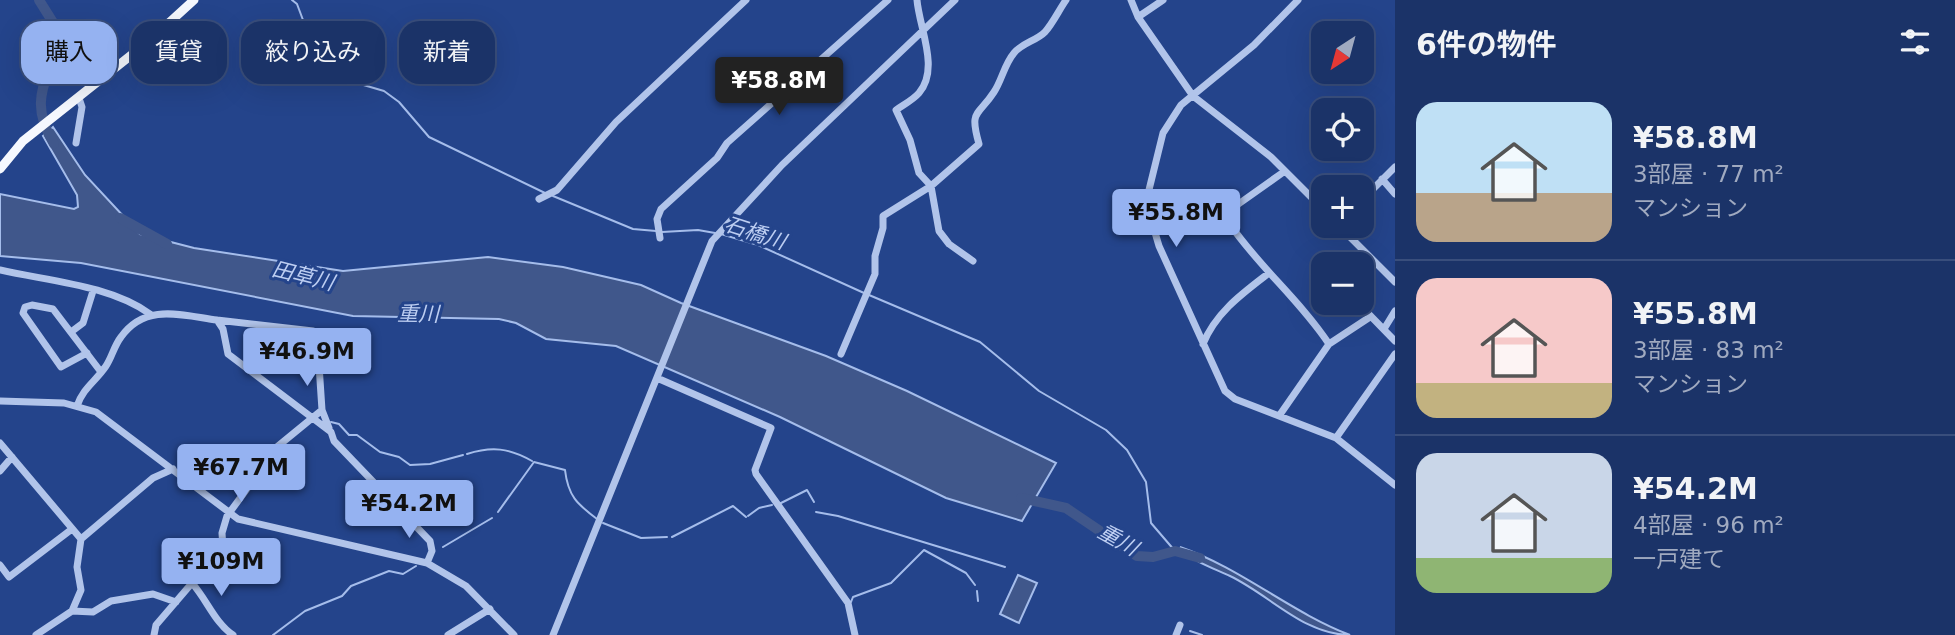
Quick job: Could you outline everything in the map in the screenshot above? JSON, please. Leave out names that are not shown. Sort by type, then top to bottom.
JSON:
[{"type":"main road","points":[[0,169],[23,141],[149,41],[187,2]]},
{"type":"street","points":[[540,199],[551,192],[616,122],[746,0]]},
{"type":"street","points":[[660,235],[657,214],[661,209],[717,158],[727,143],[888,0]]},
{"type":"street","points":[[917,0],[923,30],[926,80],[919,92],[896,110],[910,140],[919,173],[931,186],[939,231],[949,244],[973,261]]},
{"type":"street","points":[[553,635],[712,241],[720,229],[955,0]]},
{"type":"street","points":[[841,354],[875,274],[875,256],[883,228],[883,216],[931,186],[979,144],[973,124],[978,109],[996,91],[997,80],[1012,56],[1020,47],[1044,33],[1066,0]]},
{"type":"street","points":[[1131,0],[1138,17],[1193,96],[1285,171],[1311,197]]},
{"type":"street","points":[[1138,17],[1163,0]]},
{"type":"street","points":[[1298,0],[1254,45],[1181,105],[1163,133],[1146,202],[1159,246],[1229,395],[1336,438],[1395,485]]},
{"type":"street","points":[[76,143],[82,107],[79,98]]},
{"type":"street","points":[[1374,187],[1395,167]]},
{"type":"street","points":[[1285,171],[1230,211],[1229,223],[1269,273],[1306,309],[1329,344]]},
{"type":"street","points":[[1382,179],[1395,194]]},
{"type":"street","points":[[1356,238],[1366,252]]},
{"type":"street","points":[[1374,261],[1395,282]]},
{"type":"street","points":[[0,270],[93,291],[126,301],[150,314],[313,331],[317,335],[322,410],[334,441],[430,541],[432,551],[427,564]]},
{"type":"street","points":[[1203,344],[1213,322],[1244,292],[1269,273]]},
{"type":"street","points":[[71,332],[83,323],[93,291]]},
{"type":"street","points":[[87,353],[61,367],[23,313],[25,307],[32,305],[53,309],[87,353],[101,372]]},
{"type":"street","points":[[1384,329],[1395,311]]},
{"type":"street","points":[[77,405],[82,391],[101,372],[127,329],[150,314]]},
{"type":"street","points":[[1279,416],[1329,344],[1370,317],[1395,341]]},
{"type":"street","points":[[216,320],[223,329],[228,354],[236,363],[331,432]]},
{"type":"street","points":[[1336,438],[1395,354]]},
{"type":"street","points":[[657,379],[771,428],[756,474],[848,603],[855,635]]},
{"type":"street","points":[[0,401],[77,405],[107,418],[230,514],[254,524],[427,564],[466,586],[514,635]]},
{"type":"street","points":[[154,635],[156,625],[192,583],[214,568],[223,548],[224,524],[252,482],[261,460],[322,410]]},
{"type":"street","points":[[0,443],[81,539]]},
{"type":"street","points":[[0,471],[12,457]]},
{"type":"street","points":[[36,635],[72,611],[81,590],[77,567],[81,539],[153,478],[173,469]]},
{"type":"street","points":[[0,565],[9,577],[72,528]]},
{"type":"street","points":[[192,583],[206,599],[217,620],[233,635]]},
{"type":"street","points":[[72,611],[93,612],[111,601],[124,601],[145,594],[176,602]]},
{"type":"street","points":[[449,635],[490,609]]},
{"type":"street","points":[[1176,635],[1180,625]]},
{"type":"water","points":[[53,127],[85,175],[140,234],[194,248],[343,271],[488,257],[563,267],[641,285],[681,303],[826,356],[907,391],[1056,463],[1022,521],[946,498],[780,417],[616,346],[546,339],[516,323],[499,319],[353,316],[81,263],[0,256],[0,194],[74,209],[78,207],[77,195],[43,136]]},
{"type":"water","points":[[1180,547],[1224,566],[1307,614],[1350,635],[1333,633],[1302,621],[1245,584],[1197,561]]},
{"type":"water","points":[[1018,575],[1037,583],[1019,623],[1000,614]]},
{"type":"waterway","name":"田草川","points":[[39,0],[59,32],[41,100],[46,127],[54,144]]},
{"type":"waterway","name":"石橋川","points":[[292,0],[297,4],[312,44],[343,79],[384,91],[399,102],[429,137],[545,193]]},
{"type":"waterway","name":"石橋川","points":[[553,196],[633,229],[656,231]]},
{"type":"waterway","name":"田草川","points":[[120,218],[167,244]]},
{"type":"waterway","name":"石橋川","points":[[662,232],[698,230],[715,233]]},
{"type":"waterway","name":"石橋川","points":[[721,234],[758,245],[864,293]]},
{"type":"waterway","name":"石橋川","points":[[869,295],[980,342],[1039,391],[1106,430],[1127,450],[1146,482],[1151,523],[1175,551]]},
{"type":"waterway","points":[[331,422],[339,424],[349,435],[357,435],[380,452],[399,457],[410,465],[430,464],[463,455]]},
{"type":"waterway","points":[[467,454],[500,450],[516,453],[532,461]]},
{"type":"waterway","points":[[498,512],[534,462],[565,470],[568,487],[575,499],[597,519]]},
{"type":"waterway","points":[[781,503],[807,490],[814,502]]},
{"type":"waterway","name":"重川","points":[[1021,498],[1066,508],[1137,556],[1153,557],[1175,551],[1200,558]]},
{"type":"waterway","points":[[748,516],[759,508],[772,505]]},
{"type":"waterway","points":[[672,537],[733,506],[746,517]]},
{"type":"waterway","points":[[816,512],[838,516],[1005,567]]},
{"type":"waterway","points":[[443,547],[492,518]]},
{"type":"waterway","points":[[603,523],[641,538],[667,537]]},
{"type":"waterway","points":[[851,602],[853,597],[891,583],[924,550],[966,573],[975,585]]},
{"type":"waterway","points":[[273,635],[305,611],[342,596],[351,586],[389,571],[403,574],[416,566]]},
{"type":"waterway","points":[[977,591],[978,601]]},
{"type":"waterway","points":[[1190,631],[1202,635]]}]
